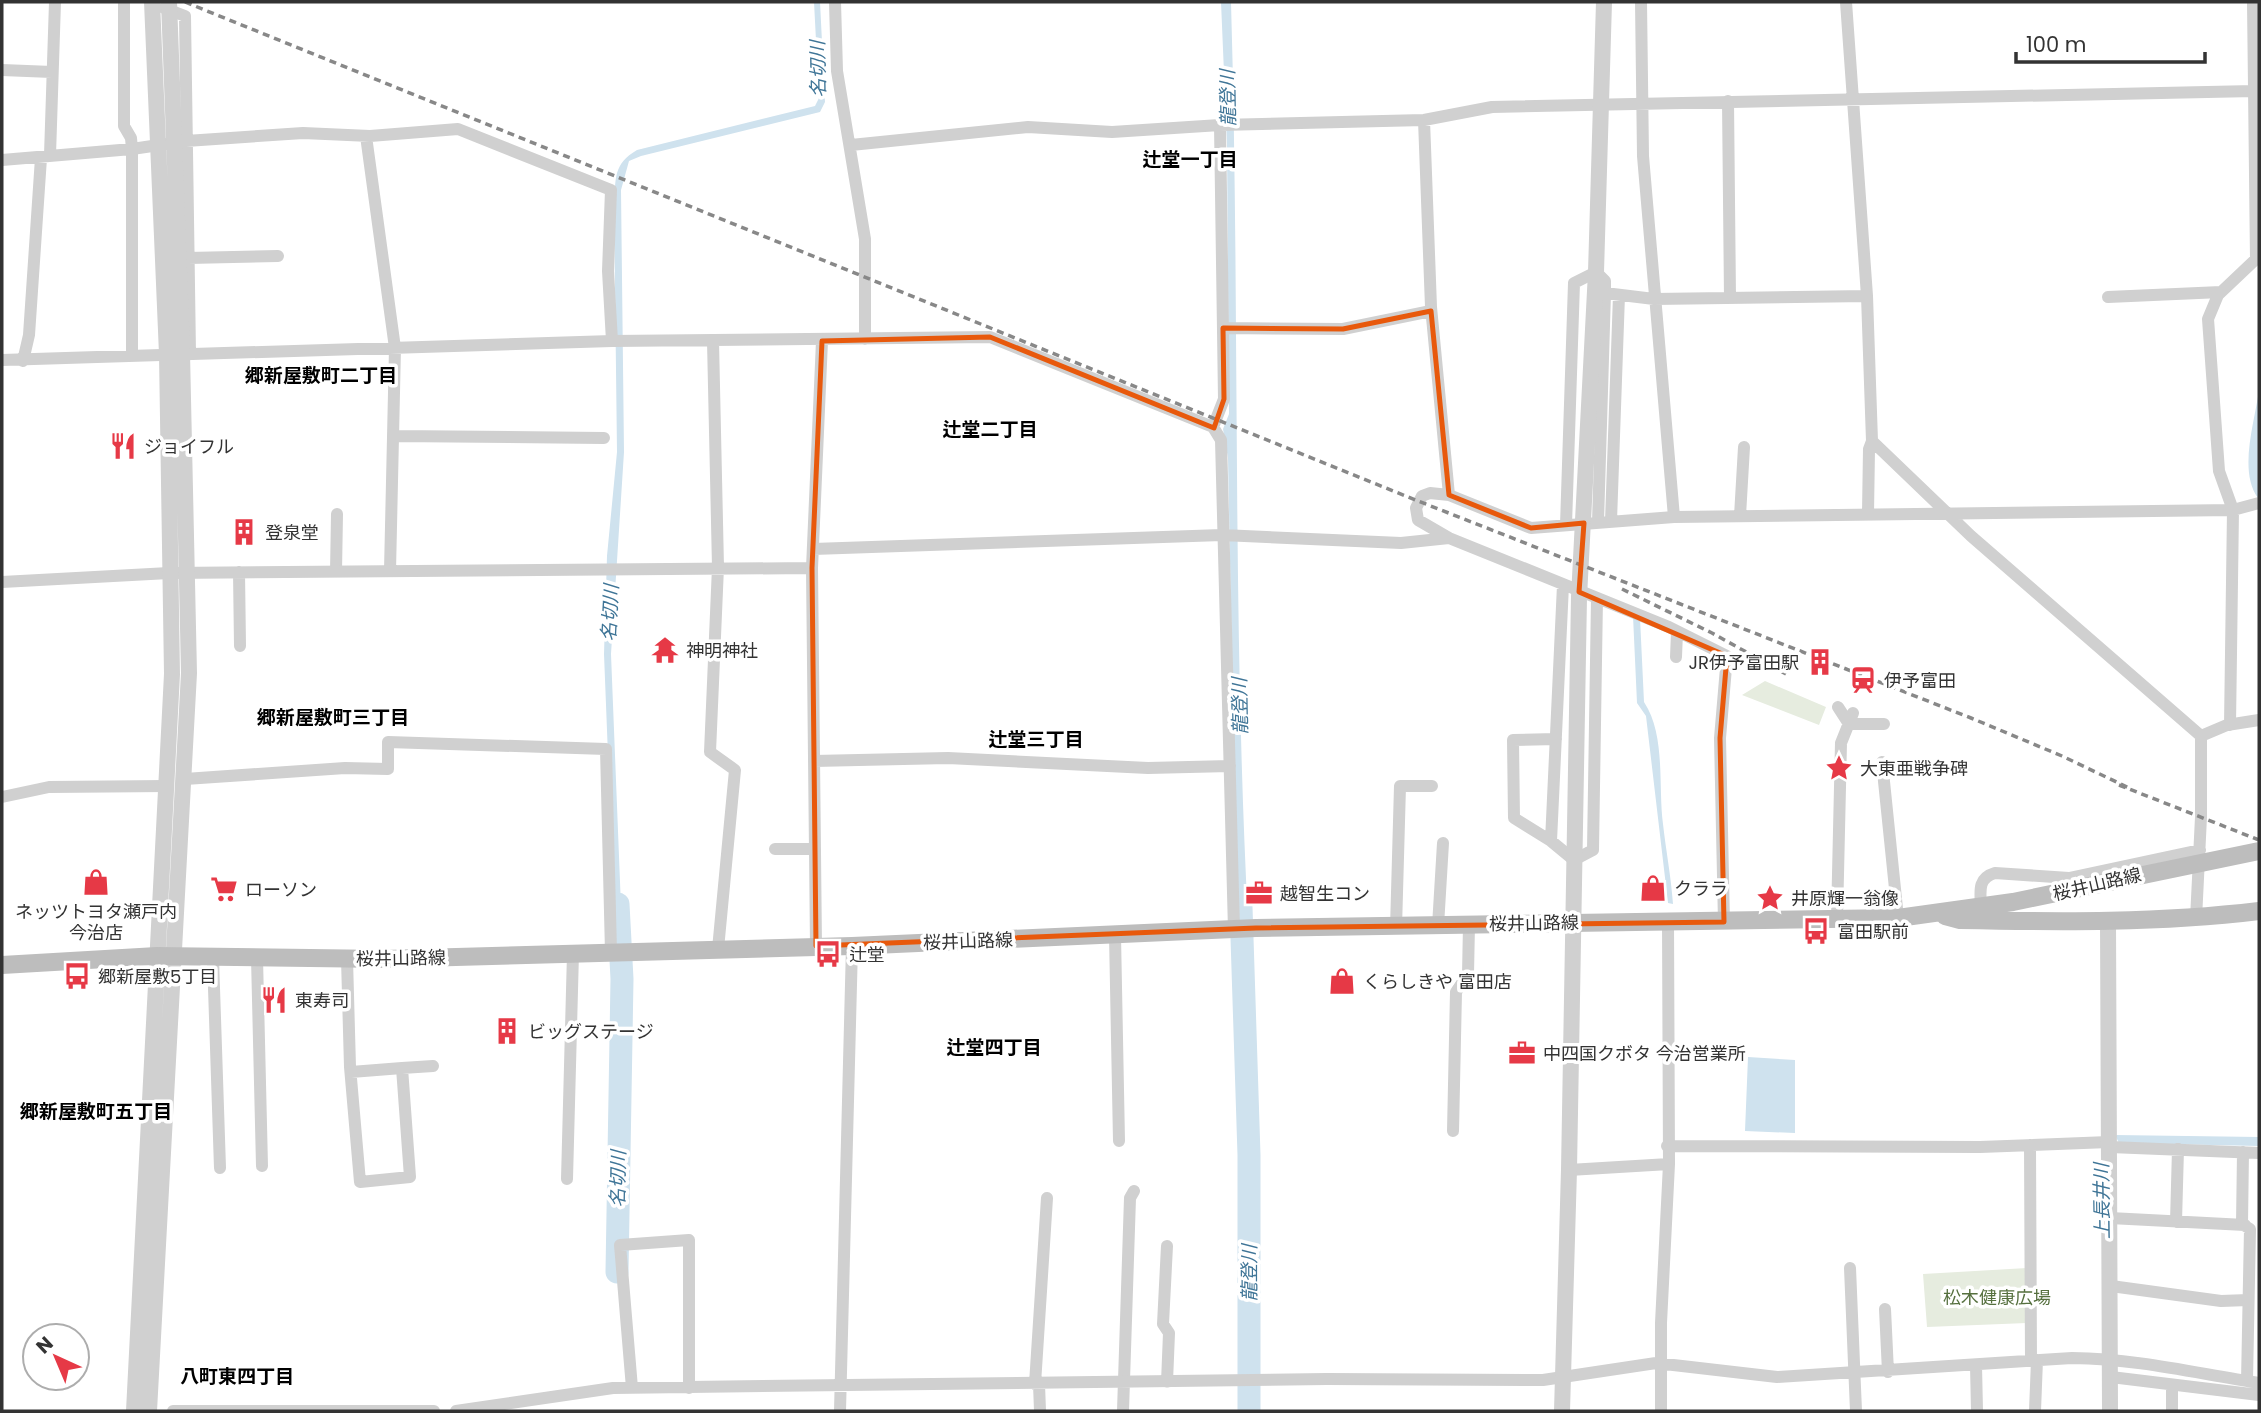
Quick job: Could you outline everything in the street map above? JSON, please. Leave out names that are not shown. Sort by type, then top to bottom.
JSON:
[{"type":"main road","name":"桜井山路線","points":[[2,965],[165,956],[347,959],[852,946],[1234,930],[1898,918],[2053,894],[2259,852]]},
{"type":"main road","name":"桜井山路線","points":[[1933,912],[1959,920],[2108,922],[2196,919],[2259,911]]},
{"type":"street","points":[[23,361],[29,335],[45,157],[55,2]]},
{"type":"street","points":[[124,2],[124,126],[131,138],[132,149],[132,356]]},
{"type":"street","points":[[150,2],[185,16],[188,258],[180,353],[164,317],[150,2]]},
{"type":"street","points":[[149,1411],[165,956],[167,786],[177,573],[181,318],[169,2]]},
{"type":"street","points":[[835,2],[837,71],[865,239],[865,338]]},
{"type":"street","points":[[1562,1411],[1577,818],[1579,597],[1590,405],[1604,2]]},
{"type":"street","points":[[1642,2],[1643,156],[1674,517]]},
{"type":"street","points":[[1846,2],[1867,296],[1872,441],[1868,449],[1868,514]]},
{"type":"street","points":[[2230,725],[2233,510],[2218,471],[2208,319],[2221,292],[2256,259],[2253,2]]},
{"type":"street","points":[[2,69],[52,72]]},
{"type":"street","points":[[850,145],[1028,127],[1112,132],[1220,125],[1424,120],[1492,107],[2256,85]]},
{"type":"street","points":[[1728,101],[1730,298]]},
{"type":"street","points":[[1424,120],[1432,311],[1448,495]]},
{"type":"street","points":[[1213,427],[1224,398],[1220,125]]},
{"type":"street","points":[[2,160],[132,149],[186,141],[303,133],[366,136],[458,129],[611,190],[608,271],[612,341]]},
{"type":"street","points":[[366,136],[395,348],[390,571]]},
{"type":"street","points":[[188,258],[278,256]]},
{"type":"street","points":[[1595,272],[1605,281],[1605,521]]},
{"type":"street","points":[[1566,525],[1574,283],[1595,272]]},
{"type":"street","points":[[2108,297],[2221,292]]},
{"type":"street","points":[[1605,293],[1654,299],[1867,296]]},
{"type":"street","points":[[1605,521],[1619,295]]},
{"type":"street","points":[[1223,328],[1343,329],[1432,311]]},
{"type":"street","points":[[2,360],[612,341],[822,341],[990,337],[1213,427],[1221,440],[1234,930]]},
{"type":"street","points":[[713,341],[718,567],[710,752],[735,770],[718,949]]},
{"type":"street","points":[[817,946],[812,568],[822,341]]},
{"type":"street","points":[[394,436],[604,438]]},
{"type":"street","points":[[1872,441],[1947,513],[2201,736],[2200,850],[2196,919]]},
{"type":"street","points":[[1740,516],[1744,447]]},
{"type":"street","points":[[1724,922],[1720,738],[1727,656],[1506,559],[1449,538],[1418,520],[1416,508],[1422,496],[1430,493],[1448,495],[1531,528],[1674,517],[2233,510],[2259,503]]},
{"type":"street","points":[[336,572],[337,514]]},
{"type":"street","points":[[813,549],[1222,535],[1401,544],[1449,538]]},
{"type":"street","points":[[2,582],[177,573],[812,568]]},
{"type":"street","points":[[239,572],[240,646]]},
{"type":"street","points":[[134,1411],[165,956],[185,779],[188,673],[177,573]]},
{"type":"street","points":[[1551,841],[1563,585]]},
{"type":"street","points":[[1574,860],[1593,850],[1597,598]]},
{"type":"street","points":[[1676,657],[1677,632]]},
{"type":"street","points":[[1838,707],[1851,719],[1885,724]]},
{"type":"street","points":[[1837,918],[1841,743],[1851,719]]},
{"type":"street","points":[[2201,736],[2230,725],[2259,720]]},
{"type":"street","points":[[1556,739],[1513,740],[1514,818],[1551,841],[1574,860]]},
{"type":"street","points":[[185,779],[345,768],[388,769],[388,742],[606,749],[611,952]]},
{"type":"street","points":[[814,761],[948,758],[1148,768],[1230,766]]},
{"type":"street","points":[[1882,762],[1898,918]]},
{"type":"street","points":[[2,797],[49,788],[167,786]]},
{"type":"street","points":[[1396,928],[1400,786],[1432,786]]},
{"type":"street","points":[[1438,926],[1443,843]]},
{"type":"street","points":[[775,849],[816,849]]},
{"type":"street","points":[[1981,906],[1981,883],[1987,875],[1996,873],[2069,878],[2200,850]]},
{"type":"street","points":[[1661,1411],[1669,1164],[1667,1146],[1671,1018],[1668,922]]},
{"type":"street","points":[[2108,922],[2110,1411]]},
{"type":"street","points":[[1453,1131],[1456,992],[1468,974],[1469,925]]},
{"type":"street","points":[[1115,935],[1119,1141]]},
{"type":"street","points":[[840,1411],[852,946]]},
{"type":"street","points":[[567,1179],[573,953]]},
{"type":"street","points":[[213,958],[220,1168]]},
{"type":"street","points":[[257,958],[261,1166]]},
{"type":"street","points":[[347,959],[351,1072],[360,1182],[410,1177],[402,1068]]},
{"type":"street","points":[[351,1072],[433,1066]]},
{"type":"street","points":[[1667,1146],[2109,1144],[2259,1153]]},
{"type":"street","points":[[2029,1145],[2035,1411]]},
{"type":"street","points":[[2176,1222],[2178,1149]]},
{"type":"street","points":[[2243,1152],[2242,1224],[2250,1229],[2248,1300],[2255,1388]]},
{"type":"street","points":[[1569,1170],[1669,1164]]},
{"type":"street","points":[[1123,1411],[1130,1198],[1134,1191]]},
{"type":"street","points":[[1040,1411],[1037,1384],[1047,1198]]},
{"type":"street","points":[[2110,1218],[2245,1226]]},
{"type":"street","points":[[632,1388],[620,1245],[689,1240],[689,1388]]},
{"type":"street","points":[[1167,1246],[1163,1324],[1169,1333],[1167,1382]]},
{"type":"street","points":[[1850,1268],[1856,1411]]},
{"type":"street","points":[[2111,1286],[2221,1301],[2248,1300]]},
{"type":"street","points":[[1885,1309],[1888,1372]]},
{"type":"street","points":[[456,1411],[542,1405],[632,1388],[1543,1380],[1661,1364],[1777,1377],[2034,1361],[2111,1359],[2166,1365],[2255,1388]]},
{"type":"street","points":[[1976,1366],[1977,1411]]},
{"type":"street","points":[[2111,1377],[2172,1385],[2255,1388]]},
{"type":"street","points":[[2172,1385],[2172,1411]]},
{"type":"street","points":[[173,1411],[434,1411]]},
{"type":"highlighted area","points":[[1431,311],[1449,495],[1531,528],[1584,523],[1579,592],[1727,656],[1720,738],[1724,922],[1256,928],[816,946],[812,568],[822,341],[990,337],[1214,428],[1224,399],[1223,328],[1343,329]]},
{"type":"green space","points":[[1765,681],[1826,707],[1819,725],[1742,695]]},
{"type":"green space","name":"松木健康広場","points":[[2027,1268],[2027,1323],[1927,1327],[1923,1274]]},
{"type":"water","points":[[814,2],[820,2],[825,102],[820,112],[641,156],[629,161],[621,190],[624,452],[611,654],[622,932],[615,933],[604,654],[607,556],[617,452],[614,204],[617,172],[629,155],[637,150],[815,106],[819,98]]},
{"type":"water","points":[[1221,2],[1231,2],[1240,690],[1248,919],[1237,920],[1228,458],[1223,429],[1229,414],[1227,144]]},
{"type":"water","points":[[2259,390],[2259,588],[2258,498],[2252,487],[2248,460]]},
{"type":"water","points":[[1633,616],[1640,618],[1644,702],[1656,730],[1663,824],[1673,904],[1668,903],[1646,716],[1637,703]]},
{"type":"water","points":[[1748,1057],[1795,1060],[1795,1133],[1745,1131]]},
{"type":"water","points":[[2115,1135],[2259,1137],[2259,1146],[2119,1143]]},
{"type":"waterway","name":"名切川","points":[[617,1272],[622,979],[618,904]]},
{"type":"waterway","name":"龍登川","points":[[1241,907],[1249,1155],[1249,1411]]},
{"type":"railway","points":[[185,2],[1418,501],[1971,718],[2062,756],[2129,788]]},
{"type":"railway","points":[[1622,589],[1712,633],[1786,674]]},
{"type":"railway","points":[[2119,785],[2259,840]]},
{"type":"place","name":"ジョイフル","points":[[123,446]]},
{"type":"place","name":"登泉堂","points":[[244,532]]},
{"type":"place","name":"神明神社","points":[[665,650]]},
{"type":"place","name":"JR伊予富田駅","points":[[1820,662]]},
{"type":"place","name":"伊予富田","points":[[1863,680]]},
{"type":"place","name":"大東亜戦争碑","points":[[1839,768]]},
{"type":"place","name":"ネッツトヨタ瀬戸内 今治店","points":[[96,882]]},
{"type":"place","name":"クララ","points":[[1653,888]]},
{"type":"place","name":"ローソン","points":[[224,889]]},
{"type":"place","name":"越智生コン","points":[[1259,893]]},
{"type":"place","name":"井原輝一翁像","points":[[1770,898]]},
{"type":"place","name":"富田駅前","points":[[1816,931]]},
{"type":"place","name":"辻堂","points":[[828,954]]},
{"type":"place","name":"郷新屋敷5丁目","points":[[77,976]]},
{"type":"place","name":"くらしきや 富田店","points":[[1342,981]]},
{"type":"place","name":"東寿司","points":[[274,1000]]},
{"type":"place","name":"ビッグステージ","points":[[507,1031]]},
{"type":"place","name":"中四国クボタ 今治営業所","points":[[1522,1053]]},
{"type":"district","name":"辻堂一丁目","points":[[1190,159]]},
{"type":"district","name":"郷新屋敷町二丁目","points":[[321,375]]},
{"type":"district","name":"辻堂二丁目","points":[[990,429]]},
{"type":"district","name":"郷新屋敷町三丁目","points":[[333,717]]},
{"type":"district","name":"辻堂三丁目","points":[[1036,739]]},
{"type":"district","name":"辻堂四丁目","points":[[994,1047]]},
{"type":"district","name":"郷新屋敷町五丁目","points":[[96,1111]]},
{"type":"district","name":"八町東四丁目","points":[[237,1376]]},
{"type":"water label","name":"上長井川","points":[[2102,1201]]}]
